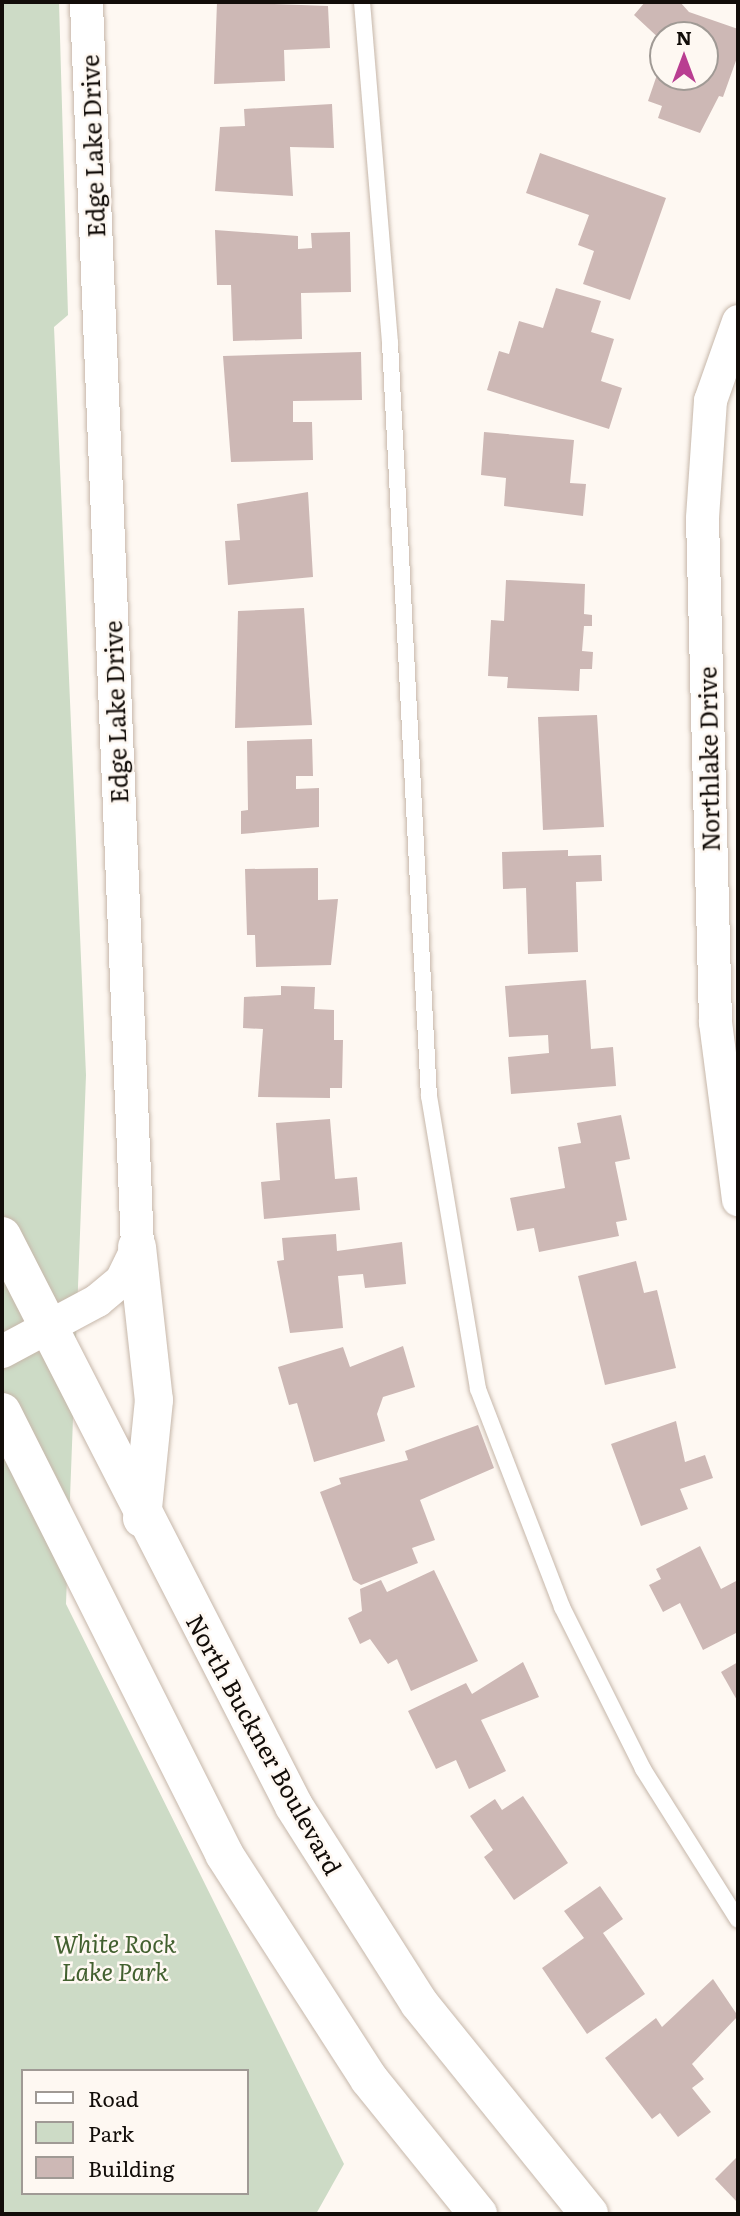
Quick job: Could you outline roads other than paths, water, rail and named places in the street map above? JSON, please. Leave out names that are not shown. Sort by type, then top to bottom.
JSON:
[{"type":"main road","name":"North Buckner Boulevard","points":[[2,1236],[142,1518],[294,1805],[419,2003],[589,2214]]},
{"type":"main road","points":[[137,1247],[154,1400],[142,1518]]},
{"type":"main road","points":[[2,1412],[224,1854],[369,2079],[478,2214]]},
{"type":"street","name":"Edge Lake Drive","points":[[2,1352],[47,1328],[121,1280],[137,1247],[86,2]]},
{"type":"street","name":"Northlake Drive","points":[[738,321],[710,400],[702,518],[715,1023],[738,1200]]},
{"type":"lane","points":[[362,2],[390,343],[429,1096],[478,1389],[562,1607],[643,1769],[738,1920]]},
{"type":"park label","name":"White Rock Lake Park","points":[[115,1957]]}]
